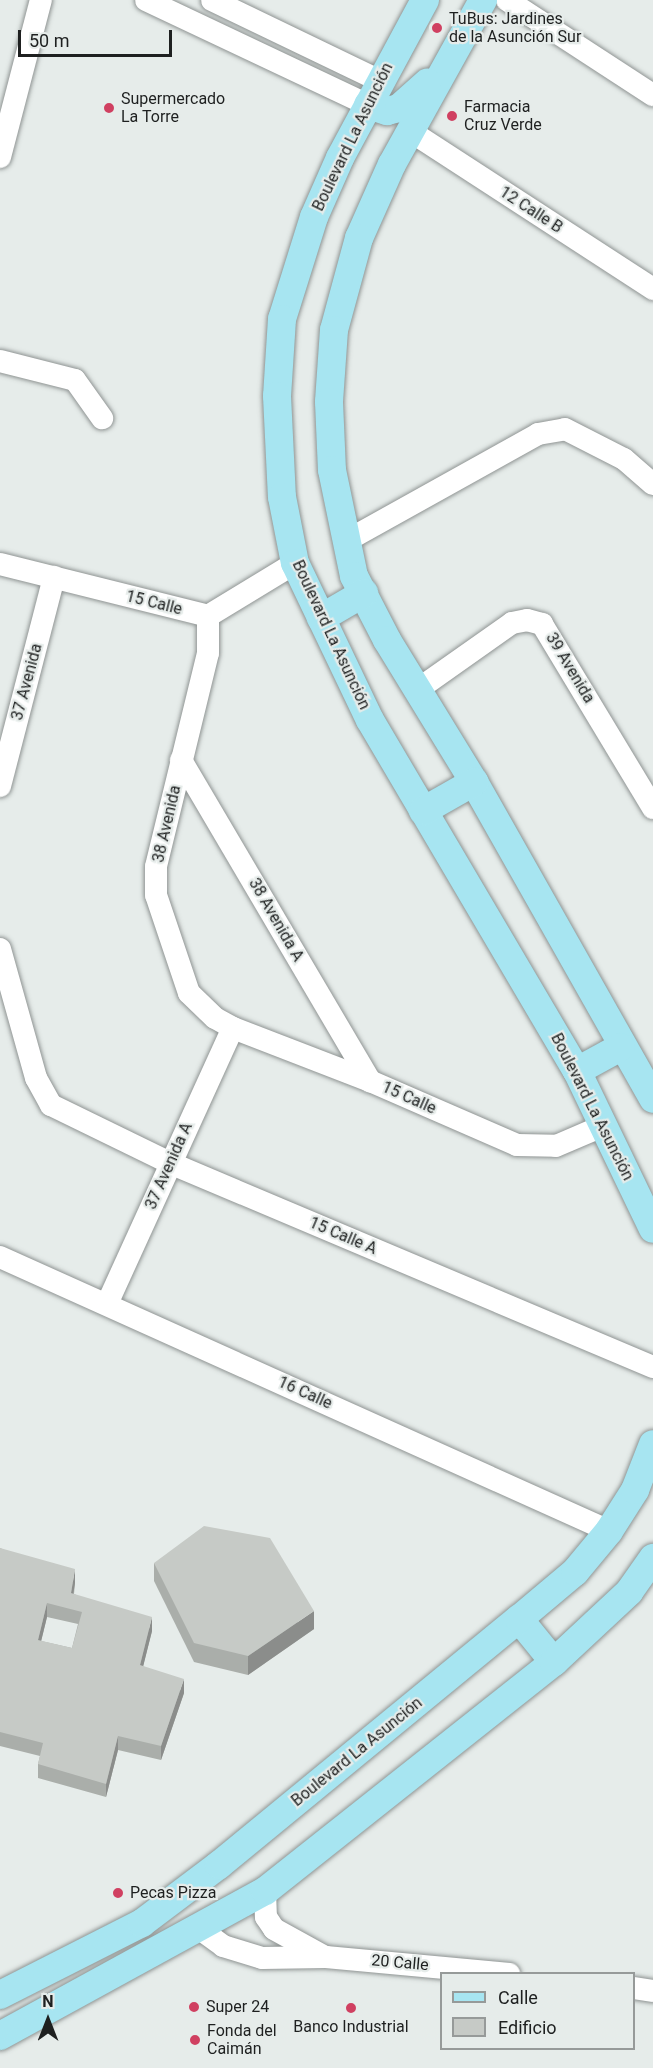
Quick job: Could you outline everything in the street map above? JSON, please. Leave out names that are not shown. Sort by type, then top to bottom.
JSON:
[{"type":"main road","name":"Boulevard La Asunción","points":[[425,0],[374,93],[314,217],[282,319],[277,396],[280,467],[295,563],[370,720],[577,1071],[653,1229]]},
{"type":"main road","points":[[483,0],[410,130],[359,238],[334,330],[329,402],[332,470],[354,576],[417,690],[474,783],[621,1047],[653,1099]]},
{"type":"main road","points":[[374,93],[387,111],[404,106],[444,66]]},
{"type":"main road","points":[[321,618],[364,593]]},
{"type":"main road","points":[[423,812],[474,783]]},
{"type":"main road","points":[[577,1071],[621,1047]]},
{"type":"main road","name":"Boulevard La Asunción","points":[[0,1995],[142,1923],[219,1865],[519,1619],[575,1572],[609,1531],[634,1490],[652,1449]]},
{"type":"main road","points":[[0,2036],[266,1891],[554,1662],[629,1592],[653,1558]]},
{"type":"main road","points":[[519,1619],[554,1662]]},
{"type":"main road","points":[[200,1929],[196,1918],[197,1901],[219,1865]]},
{"type":"street","points":[[0,157],[41,0]]},
{"type":"street","points":[[146,0],[374,93]]},
{"type":"street","points":[[212,0],[374,93]]},
{"type":"street","points":[[507,0],[653,95]]},
{"type":"street","name":"12 Calle B","points":[[410,130],[653,289]]},
{"type":"street","points":[[0,361],[75,380],[102,418]]},
{"type":"street","points":[[345,541],[538,434],[565,429],[624,459],[653,484]]},
{"type":"street","points":[[208,616],[295,563]]},
{"type":"street","name":"15 Calle","points":[[0,564],[208,616]]},
{"type":"street","name":"37 Avenida","points":[[0,786],[54,578]]},
{"type":"street","name":"38 Avenida","points":[[208,616],[208,653],[160,844],[156,895],[189,993],[224,1023]]},
{"type":"street","name":"39 Avenida","points":[[417,690],[512,623],[527,620],[542,624],[653,808]]},
{"type":"street","name":"38 Avenida A","points":[[181,760],[370,1081]]},
{"type":"street","name":"15 Calle A","points":[[0,949],[42,1092],[51,1105],[170,1163],[653,1367]]},
{"type":"street","name":"15 Calle","points":[[224,1023],[530,1148],[556,1146],[603,1126]]},
{"type":"street","name":"37 Avenida A","points":[[107,1304],[170,1163],[224,1023]]},
{"type":"street","name":"16 Calle","points":[[0,1257],[609,1531]]},
{"type":"street","name":"20 Calle","points":[[266,1891],[266,1917],[274,1929],[326,1958]]},
{"type":"street","name":"20 Calle","points":[[200,1929],[223,1946],[262,1958],[326,1958],[486,1972]]},
{"type":"street","points":[[635,1989],[653,1991]]},
{"type":"building","points":[[204,1526],[270,1538],[314,1611],[248,1656],[194,1643],[154,1563]]},
{"type":"building","points":[[0,1548],[75,1569],[71,1593],[152,1617],[140,1665],[184,1679],[161,1746],[118,1736],[106,1784],[38,1764],[43,1743],[0,1732]],"holes":[[[47,1603],[82,1612],[72,1648],[38,1640]]]},
{"type":"place","name":"TuBus: Jardines de la Asunción Sur","points":[[437,28]]},
{"type":"place","name":"Supermercado La Torre","points":[[109,108]]},
{"type":"place","name":"Farmacia Cruz Verde","points":[[452,116]]},
{"type":"place","name":"Pecas Pizza","points":[[118,1893]]},
{"type":"place","name":"Super 24","points":[[194,2007]]},
{"type":"place","name":"Banco Industrial","points":[[351,2008]]},
{"type":"place","name":"Fonda del Caimán","points":[[195,2040]]}]
